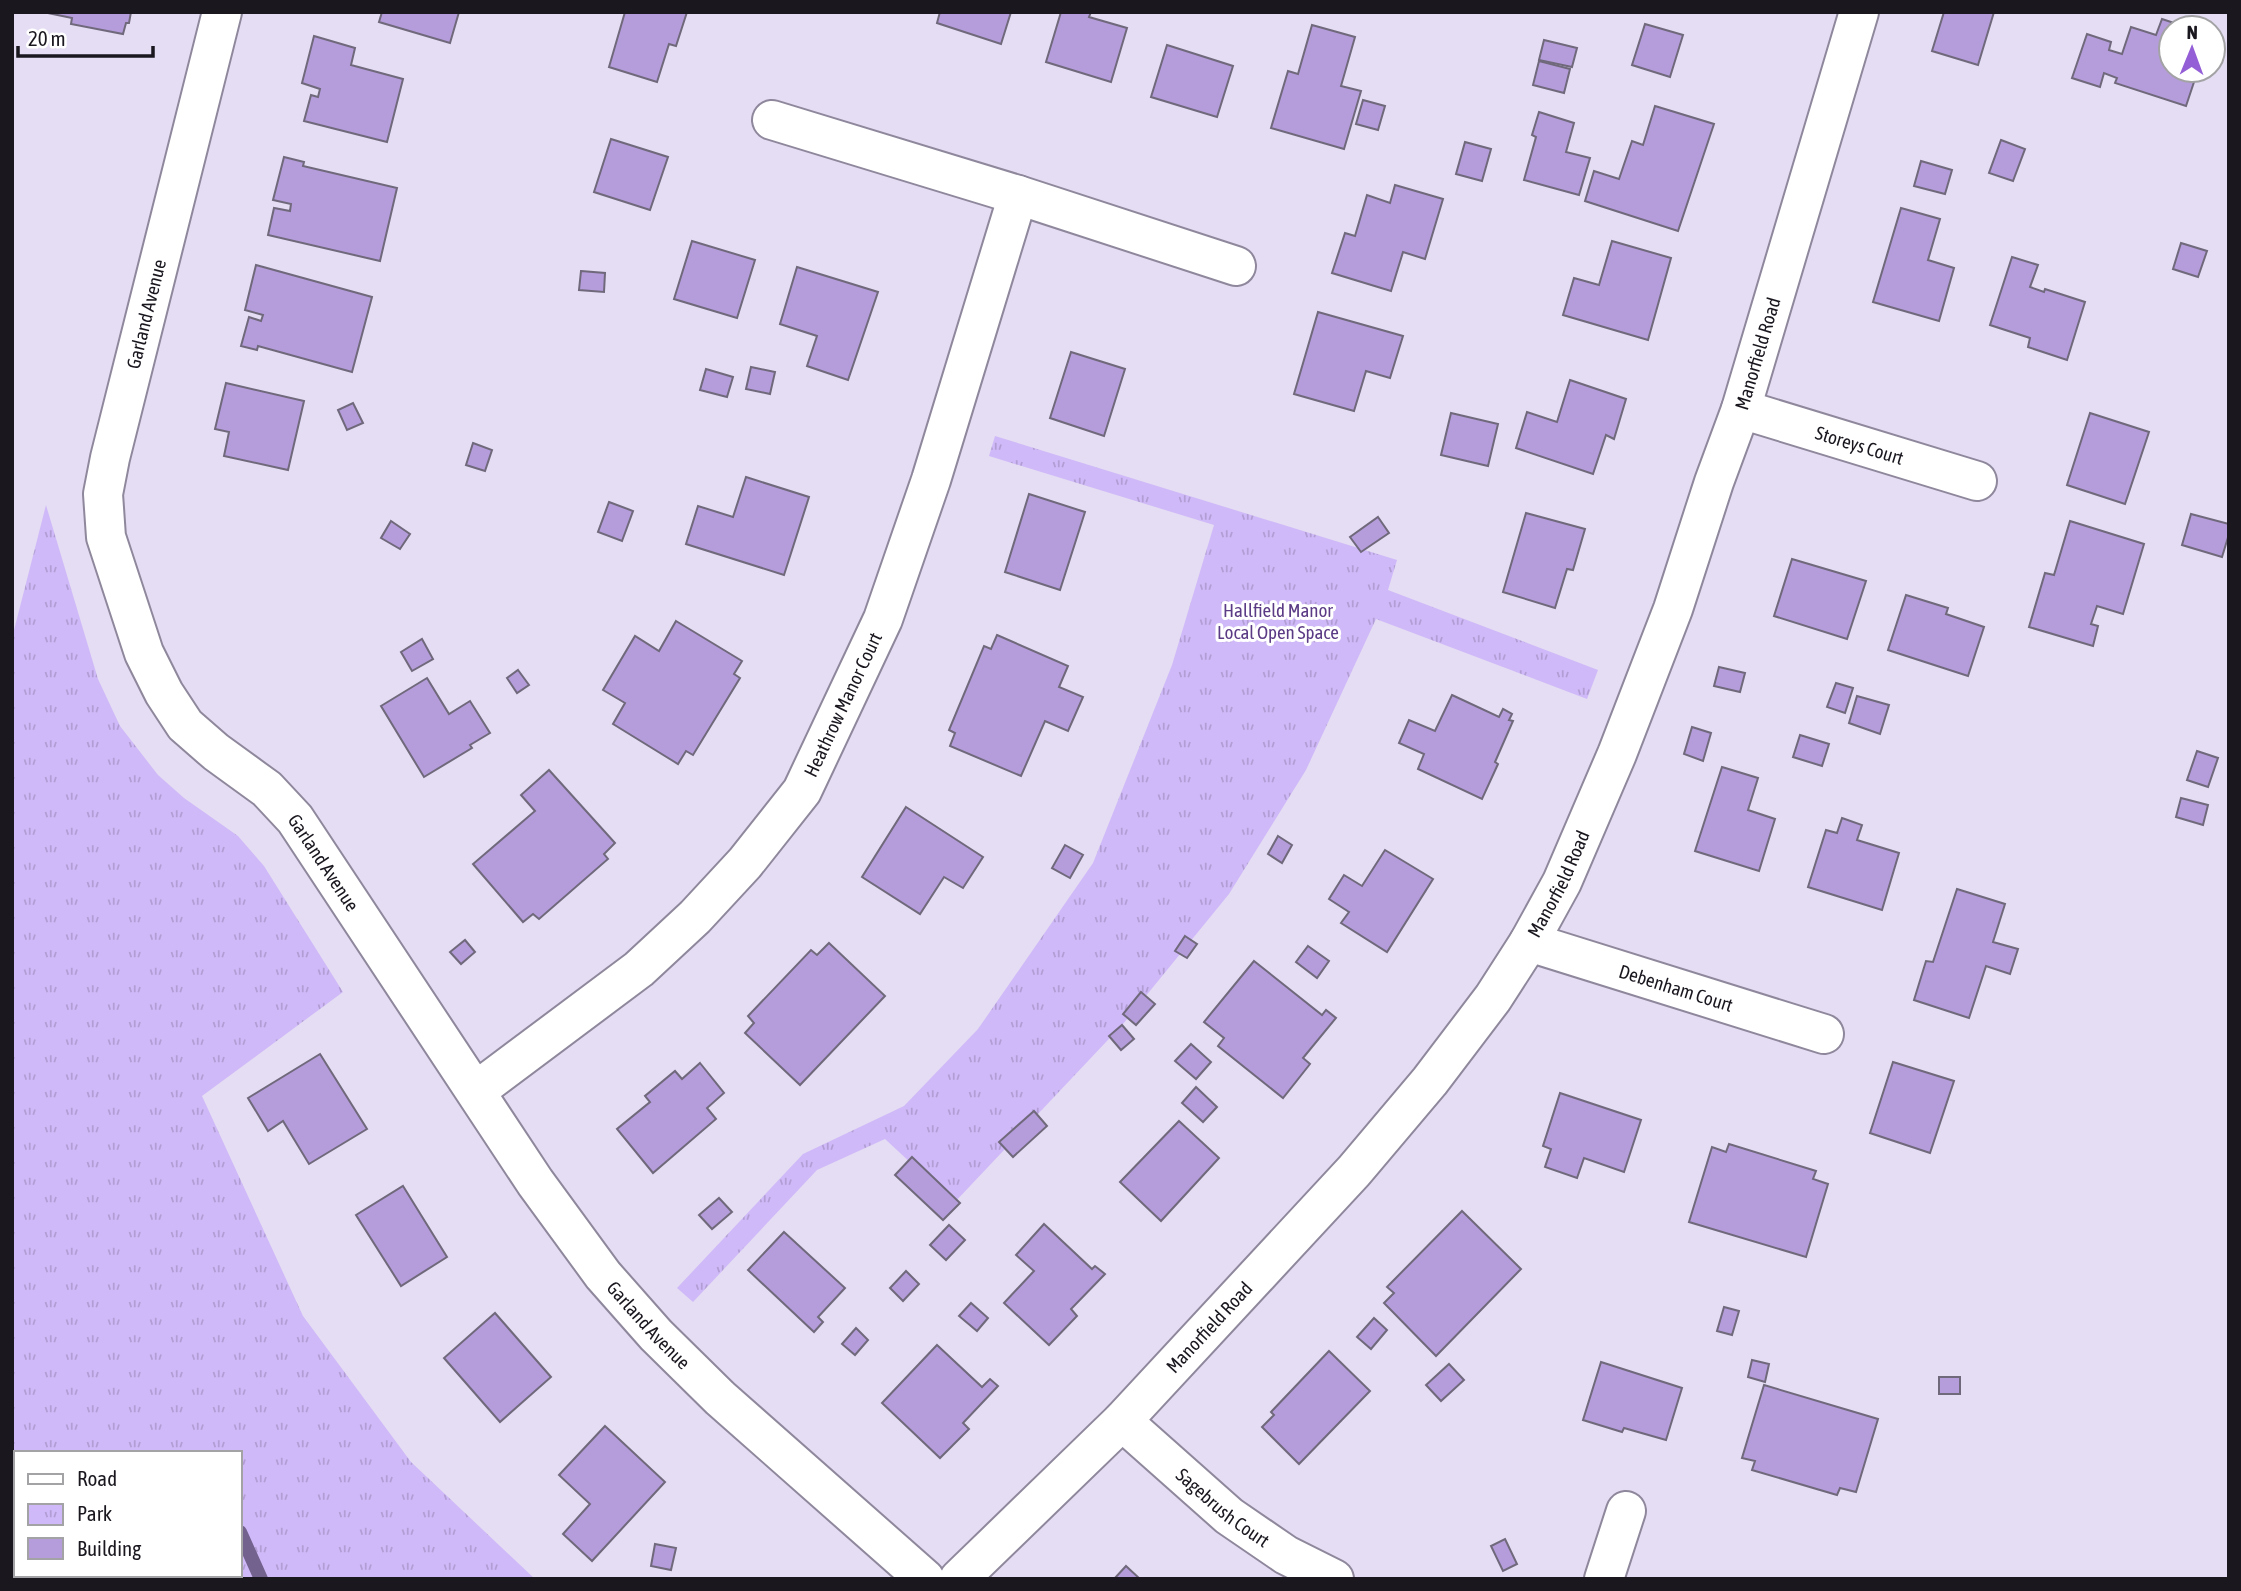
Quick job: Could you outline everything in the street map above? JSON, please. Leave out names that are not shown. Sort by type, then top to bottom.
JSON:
[{"type":"street","name":"Garland Avenue","points":[[222,12],[103,494],[106,537],[144,653],[164,693],[185,725],[216,752],[267,789],[295,819],[535,1182],[603,1275],[656,1335],[720,1398],[925,1579]]},
{"type":"street","name":"Manorfield Road","points":[[959,1579],[1122,1421],[1371,1151],[1430,1082],[1493,998],[1529,942],[1562,882],[1617,754],[1673,609],[1741,409],[1859,12]]},
{"type":"street","points":[[772,120],[1018,195],[1236,266]]},
{"type":"street","name":"Heathrow Manor Court","points":[[476,1091],[648,960],[695,917],[745,863],[802,790],[883,619],[939,455],[1018,195]]},
{"type":"street","name":"Storeys Court","points":[[1741,409],[1977,481]]},
{"type":"street","name":"Debenham Court","points":[[1529,942],[1824,1034]]},
{"type":"street","name":"Sagebrush Court","points":[[1122,1421],[1229,1516],[1286,1555],[1334,1579]]},
{"type":"street","points":[[1604,1579],[1626,1511]]},
{"type":"green space","name":"Hallfield Manor Local Open Space","points":[[995,436],[1397,560],[1388,590],[1598,670],[1587,699],[1376,619],[1306,770],[1229,894],[1123,1024],[954,1203],[885,1139],[817,1170],[693,1302],[677,1288],[803,1154],[904,1106],[978,1029],[1093,863],[1172,665],[1214,525],[989,456]]},
{"type":"green space","points":[[46,505],[98,679],[120,726],[158,775],[184,798],[238,836],[264,866],[343,992],[202,1096],[303,1316],[411,1462],[535,1579],[12,1579],[12,638]]},
{"type":"building","points":[[43,12],[131,12],[123,34],[71,24],[72,18]]},
{"type":"building","points":[[382,12],[459,12],[450,43],[379,22]]},
{"type":"building","points":[[625,12],[687,12],[676,46],[669,44],[657,82],[609,67]]},
{"type":"building","points":[[940,12],[1011,12],[1001,44],[937,23]]},
{"type":"building","points":[[1061,12],[1091,12],[1089,17],[1127,28],[1111,82],[1046,62]]},
{"type":"building","points":[[1944,12],[1994,12],[1978,65],[1932,51]]},
{"type":"building","points":[[1645,24],[1683,35],[1670,77],[1632,65]]},
{"type":"building","points":[[1312,25],[1355,37],[1341,86],[1361,91],[1344,149],[1271,128],[1288,71],[1298,74]]},
{"type":"building","points":[[2131,27],[2156,35],[2157,32],[2157,84],[2193,84],[2186,106],[2115,83],[2117,78],[2104,73],[2100,87],[2072,78],[2087,34],[2111,42],[2109,50],[2122,54]]},
{"type":"building","points":[[314,36],[355,48],[351,65],[403,79],[387,142],[304,121],[311,95],[318,97],[320,89],[302,83]]},
{"type":"building","points":[[1544,40],[1577,48],[1572,67],[1539,60]]},
{"type":"building","points":[[1167,45],[1233,66],[1217,117],[1151,97]]},
{"type":"building","points":[[1539,61],[1570,69],[1564,93],[1533,85]]},
{"type":"building","points":[[1363,100],[1385,106],[1378,130],[1356,124]]},
{"type":"building","points":[[1655,106],[1714,124],[1678,231],[1585,201],[1594,171],[1619,179],[1632,141],[1643,145]]},
{"type":"building","points":[[1539,112],[1574,123],[1566,152],[1590,158],[1579,195],[1524,180],[1536,137],[1532,135]]},
{"type":"building","points":[[611,139],[668,157],[650,210],[594,192]]},
{"type":"building","points":[[2001,140],[2025,149],[2013,181],[1989,173]]},
{"type":"building","points":[[1465,142],[1491,149],[1482,181],[1456,174]]},
{"type":"building","points":[[284,157],[304,162],[303,166],[397,188],[380,261],[268,235],[274,208],[290,211],[291,204],[273,200]]},
{"type":"building","points":[[1921,161],[1952,170],[1945,194],[1914,186]]},
{"type":"building","points":[[1395,185],[1443,199],[1425,259],[1403,252],[1391,291],[1332,273],[1345,233],[1355,236],[1367,195],[1390,203]]},
{"type":"building","points":[[1901,208],[1940,219],[1928,260],[1954,268],[1939,321],[1873,302]]},
{"type":"building","points":[[692,241],[755,260],[737,318],[674,299]]},
{"type":"building","points":[[1612,241],[1671,258],[1648,340],[1563,315],[1574,278],[1599,285]]},
{"type":"building","points":[[2181,243],[2207,251],[2198,277],[2173,269]]},
{"type":"building","points":[[2012,257],[2038,265],[2030,287],[2085,302],[2067,360],[2028,347],[2030,338],[1990,325]]},
{"type":"building","points":[[256,265],[372,297],[352,372],[258,346],[257,350],[241,346],[249,317],[261,321],[263,315],[245,310]]},
{"type":"building","points":[[797,267],[878,292],[848,380],[807,366],[817,336],[780,324]]},
{"type":"building","points":[[581,271],[605,273],[604,292],[579,290]]},
{"type":"building","points":[[1318,312],[1403,336],[1390,378],[1366,371],[1354,411],[1294,394]]},
{"type":"building","points":[[1071,352],[1125,369],[1104,436],[1050,418]]},
{"type":"building","points":[[751,367],[775,372],[770,394],[746,389]]},
{"type":"building","points":[[706,369],[733,377],[727,397],[700,390]]},
{"type":"building","points":[[1570,380],[1626,399],[1614,439],[1606,435],[1593,474],[1516,448],[1527,412],[1557,422]]},
{"type":"building","points":[[226,383],[304,401],[288,470],[224,456],[229,432],[215,429]]},
{"type":"building","points":[[353,403],[363,423],[347,430],[338,410]]},
{"type":"building","points":[[1451,413],[1498,424],[1488,466],[1441,455]]},
{"type":"building","points":[[2090,413],[2149,432],[2125,504],[2067,485]]},
{"type":"building","points":[[473,443],[492,450],[485,471],[466,465]]},
{"type":"building","points":[[746,477],[809,497],[784,575],[686,544],[698,506],[733,517]]},
{"type":"building","points":[[1029,494],[1085,512],[1060,590],[1005,572]]},
{"type":"building","points":[[609,502],[633,511],[622,541],[598,532]]},
{"type":"building","points":[[1526,513],[1585,529],[1573,570],[1567,569],[1555,608],[1503,592]]},
{"type":"building","points":[[2191,514],[2229,524],[2222,557],[2182,545]]},
{"type":"building","points":[[1378,517],[1389,533],[1361,552],[1350,537]]},
{"type":"building","points":[[391,521],[410,534],[400,549],[381,538]]},
{"type":"building","points":[[2070,521],[2144,544],[2123,614],[2097,606],[2091,624],[2098,626],[2093,646],[2029,627],[2045,573],[2054,575]]},
{"type":"building","points":[[1792,559],[1866,581],[1847,639],[1774,616]]},
{"type":"building","points":[[1906,595],[1948,608],[1946,614],[1984,627],[1968,676],[1888,650]]},
{"type":"building","points":[[676,621],[742,661],[734,674],[740,678],[693,755],[686,751],[678,764],[613,724],[625,703],[603,690],[635,636],[659,651]]},
{"type":"building","points":[[997,635],[1068,666],[1059,687],[1083,697],[1068,731],[1045,721],[1021,776],[950,746],[955,733],[949,730],[984,646],[991,649]]},
{"type":"building","points":[[422,639],[433,659],[412,671],[401,652]]},
{"type":"building","points":[[1719,667],[1745,673],[1740,692],[1714,686]]},
{"type":"building","points":[[518,670],[529,685],[517,693],[507,678]]},
{"type":"building","points":[[427,678],[449,714],[470,701],[490,733],[470,745],[472,748],[424,777],[381,706]]},
{"type":"building","points":[[1836,683],[1853,688],[1845,713],[1827,707]]},
{"type":"building","points":[[1452,695],[1499,717],[1503,709],[1512,714],[1509,720],[1513,721],[1495,762],[1498,764],[1482,799],[1418,769],[1424,754],[1399,743],[1409,720],[1435,731]]},
{"type":"building","points":[[1857,696],[1889,705],[1880,734],[1849,723]]},
{"type":"building","points":[[1692,727],[1711,733],[1703,761],[1684,754]]},
{"type":"building","points":[[1800,735],[1829,744],[1822,766],[1793,757]]},
{"type":"building","points":[[2197,751],[2218,758],[2208,787],[2187,780]]},
{"type":"building","points":[[1722,767],[1758,778],[1748,810],[1775,819],[1759,871],[1695,851]]},
{"type":"building","points":[[549,770],[615,843],[604,854],[608,859],[539,919],[533,914],[523,922],[473,864],[535,811],[521,795]]},
{"type":"building","points":[[2181,798],[2208,805],[2203,825],[2176,817]]},
{"type":"building","points":[[906,807],[983,857],[963,888],[944,877],[920,914],[862,877]]},
{"type":"building","points":[[1842,818],[1862,825],[1857,840],[1899,853],[1882,910],[1808,887],[1826,830],[1837,833]]},
{"type":"building","points":[[1278,836],[1292,845],[1282,863],[1268,854]]},
{"type":"building","points":[[1065,845],[1083,855],[1070,878],[1052,868]]},
{"type":"building","points":[[1385,850],[1433,879],[1387,952],[1341,923],[1349,912],[1329,899],[1344,875],[1362,886]]},
{"type":"building","points":[[1957,889],[2005,904],[1993,942],[2018,949],[2010,974],[1986,966],[1969,1018],[1914,1000],[1926,961],[1933,962]]},
{"type":"building","points":[[1185,936],[1197,944],[1187,958],[1175,951]]},
{"type":"building","points":[[465,940],[475,952],[461,964],[450,952]]},
{"type":"building","points":[[829,943],[885,996],[800,1085],[745,1033],[754,1023],[748,1016],[811,950],[817,955]]},
{"type":"building","points":[[1308,946],[1329,961],[1317,978],[1296,962]]},
{"type":"building","points":[[1254,961],[1322,1015],[1326,1010],[1336,1018],[1303,1058],[1310,1064],[1283,1098],[1218,1046],[1224,1038],[1204,1022]]},
{"type":"building","points":[[1141,992],[1155,1004],[1136,1025],[1123,1014]]},
{"type":"building","points":[[1122,1025],[1134,1039],[1121,1050],[1109,1036]]},
{"type":"building","points":[[1191,1044],[1211,1062],[1196,1079],[1175,1061]]},
{"type":"building","points":[[320,1054],[367,1129],[309,1164],[283,1121],[268,1131],[248,1098]]},
{"type":"building","points":[[1893,1062],[1954,1081],[1930,1153],[1870,1133]]},
{"type":"building","points":[[700,1063],[724,1093],[707,1108],[716,1119],[653,1173],[617,1129],[650,1102],[645,1096],[675,1071],[682,1079]]},
{"type":"building","points":[[1196,1087],[1217,1107],[1203,1122],[1182,1103]]},
{"type":"building","points":[[1560,1093],[1641,1120],[1624,1172],[1584,1158],[1577,1178],[1545,1167],[1551,1149],[1543,1146]]},
{"type":"building","points":[[1034,1111],[1047,1126],[1013,1157],[999,1142]]},
{"type":"building","points":[[1179,1121],[1219,1158],[1161,1221],[1120,1182]]},
{"type":"building","points":[[1729,1144],[1816,1171],[1813,1179],[1828,1184],[1806,1257],[1689,1222],[1712,1147],[1726,1152]]},
{"type":"building","points":[[912,1157],[960,1203],[943,1220],[895,1175]]},
{"type":"building","points":[[403,1186],[447,1257],[401,1286],[356,1215]]},
{"type":"building","points":[[719,1198],[732,1212],[712,1229],[699,1215]]},
{"type":"building","points":[[1462,1211],[1521,1269],[1436,1356],[1384,1303],[1394,1293],[1387,1287]]},
{"type":"building","points":[[1044,1224],[1092,1269],[1095,1266],[1105,1274],[1071,1309],[1077,1316],[1049,1345],[1004,1303],[1034,1271],[1016,1255]]},
{"type":"building","points":[[949,1225],[965,1240],[946,1260],[930,1245]]},
{"type":"building","points":[[784,1232],[845,1288],[818,1317],[823,1322],[814,1332],[748,1270]]},
{"type":"building","points":[[906,1271],[919,1284],[903,1301],[890,1288]]},
{"type":"building","points":[[971,1303],[988,1318],[977,1331],[959,1316]]},
{"type":"building","points":[[1724,1307],[1739,1311],[1732,1335],[1717,1331]]},
{"type":"building","points":[[495,1313],[551,1377],[500,1422],[444,1358]]},
{"type":"building","points":[[1374,1318],[1387,1330],[1371,1349],[1357,1337]]},
{"type":"building","points":[[856,1328],[868,1340],[855,1355],[842,1344]]},
{"type":"building","points":[[937,1345],[982,1387],[990,1379],[998,1386],[963,1423],[969,1429],[940,1458],[882,1403]]},
{"type":"building","points":[[1329,1351],[1370,1391],[1299,1464],[1262,1427],[1274,1415],[1271,1412]]},
{"type":"building","points":[[1752,1360],[1769,1364],[1765,1382],[1748,1377]]},
{"type":"building","points":[[1601,1362],[1682,1388],[1666,1440],[1624,1428],[1622,1432],[1583,1420]]},
{"type":"building","points":[[1449,1364],[1464,1380],[1441,1401],[1426,1385]]},
{"type":"building","points":[[1939,1377],[1960,1377],[1960,1394],[1939,1394]]},
{"type":"building","points":[[1764,1385],[1878,1419],[1856,1492],[1840,1488],[1837,1495],[1752,1470],[1755,1461],[1742,1458]]},
{"type":"building","points":[[605,1426],[665,1482],[592,1561],[563,1534],[590,1504],[559,1475]]},
{"type":"building","points":[[1505,1539],[1517,1564],[1503,1571],[1491,1546]]},
{"type":"building","points":[[655,1544],[676,1548],[671,1570],[651,1566]]},
{"type":"building","points":[[1126,1566],[1140,1579],[1114,1579]]},
{"type":"waterway","points":[[242,1536],[261,1579]]}]
